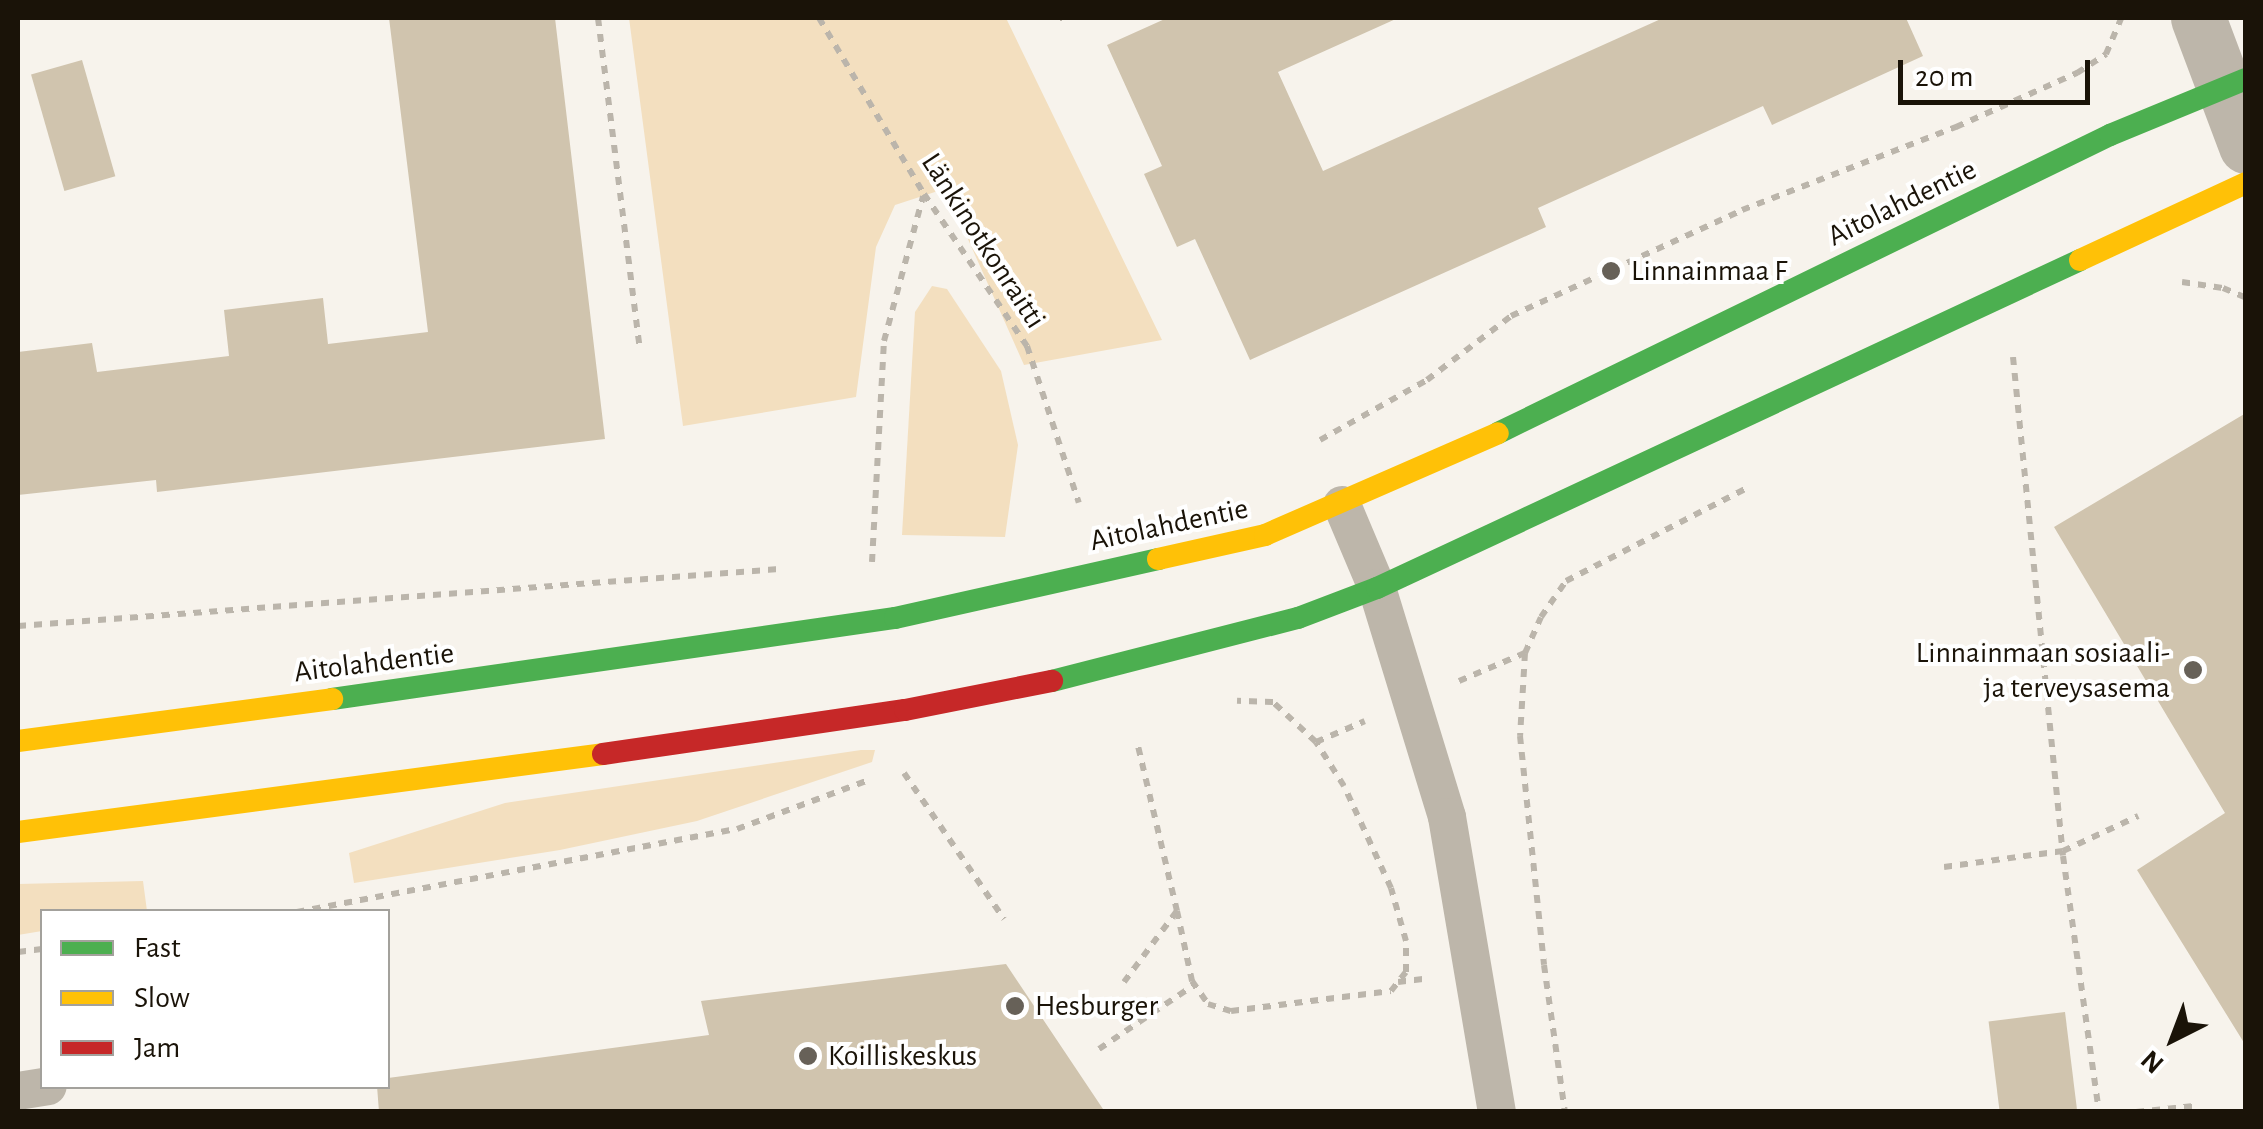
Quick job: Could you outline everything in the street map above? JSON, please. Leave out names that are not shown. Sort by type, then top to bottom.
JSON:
[{"type":"main road","name":"Aitolahdentie","points":[[18,741],[508,676],[895,618],[1265,535],[1342,505],[2110,136],[2234,84]]},
{"type":"main road","points":[[18,832],[304,797],[905,710],[1107,670],[1298,618],[1377,588],[2246,184]]},
{"type":"main road","points":[[18,732],[58,734]]},
{"type":"street","points":[[2198,18],[2234,84],[2246,146]]},
{"type":"lane","points":[[1342,505],[1377,588],[1447,817],[1498,1112]]},
{"type":"path","points":[[598,18],[639,344]]},
{"type":"path","name":"Länkinotkonraitti","points":[[819,18],[924,194],[1027,346],[1079,503]]},
{"type":"path","points":[[1307,446],[1360,421],[1426,380],[1511,316],[1742,210],[1956,128],[2077,73],[2106,54],[2121,18]]},
{"type":"path","points":[[872,562],[884,341],[924,194]]},
{"type":"path","points":[[2176,281],[2223,288],[2246,298]]},
{"type":"path","points":[[2002,360],[2031,348]]},
{"type":"path","points":[[2013,356],[2063,852],[2099,1112]]},
{"type":"path","points":[[1565,1112],[1544,964],[1520,736],[1525,653],[1540,618],[1566,582],[1752,485]]},
{"type":"path","points":[[852,564],[890,561]]},
{"type":"path","points":[[18,626],[792,568]]},
{"type":"path","points":[[1316,742],[1525,653]]},
{"type":"path","points":[[1138,746],[1194,985],[1208,1004],[1230,1011],[1391,991],[1406,972],[1406,941],[1392,888],[1344,786],[1316,742],[1274,702],[1218,700]]},
{"type":"path","points":[[919,764],[900,768],[1004,920]]},
{"type":"path","points":[[312,909],[736,830],[882,775]]},
{"type":"path","points":[[1944,868],[2063,852],[2138,816]]},
{"type":"path","points":[[1124,982],[1177,910]]},
{"type":"path","points":[[1098,1049],[1194,985]]},
{"type":"path","points":[[2136,1112],[2194,1106]]},
{"type":"shaded area","points":[[629,18],[1006,18],[1162,340],[1024,365],[959,219],[938,191],[895,205],[876,247],[856,397],[683,426]]},
{"type":"shaded area","points":[[932,286],[947,289],[1001,371],[1018,445],[1005,537],[902,535],[915,312]]},
{"type":"shaded area","points":[[875,750],[872,762],[697,821],[560,850],[354,883],[349,853],[505,803]]},
{"type":"shaded area","points":[[143,881],[147,909],[40,909],[40,931],[18,935],[18,884]]},
{"type":"building","points":[[389,18],[555,18],[605,439],[157,492],[156,480],[18,495],[18,352],[92,343],[97,372],[229,356],[224,310],[323,298],[328,344],[428,332]]},
{"type":"building","points":[[1167,18],[1398,18],[1278,72],[1323,171],[1663,18],[1906,18],[1923,56],[1772,125],[1763,106],[1538,208],[1546,227],[1250,360],[1195,239],[1177,247],[1144,174],[1162,166],[1107,45]]},
{"type":"building","points":[[82,60],[115,176],[64,191],[31,75]]},
{"type":"building","name":"Linnainmaan sosiaali- ja terveysasema","points":[[2246,413],[2246,1046],[2137,870],[2225,813],[2054,527]]},
{"type":"building","name":"Koilliskeskus","points":[[1006,964],[1105,1112],[379,1112],[377,1089],[390,1089],[390,1078],[709,1035],[701,1001]]},
{"type":"building","points":[[2065,1012],[2077,1112],[2000,1112],[1989,1021]]},
{"type":"traffic: fast","points":[[1498,433],[2110,135],[2246,79]]},
{"type":"traffic: fast","points":[[1052,681],[1298,618],[1377,588],[2080,260]]},
{"type":"traffic: fast","points":[[332,699],[895,618],[1158,559]]},
{"type":"traffic: slow","points":[[2080,260],[2246,183]]},
{"type":"traffic: slow","points":[[1158,559],[1265,535],[1498,433]]},
{"type":"traffic: slow","points":[[18,741],[332,699]]},
{"type":"traffic: slow","points":[[18,832],[603,754]]},
{"type":"traffic: jam","points":[[603,754],[905,710],[1052,681]]},
{"type":"place","name":"Linnainmaa F","points":[[1611,271]]},
{"type":"place","name":"Linnainmaan sosiaali- ja terveysasema","points":[[2193,670]]},
{"type":"place","name":"Hesburger","points":[[1015,1006]]},
{"type":"place","name":"Koilliskeskus","points":[[808,1056]]}]
